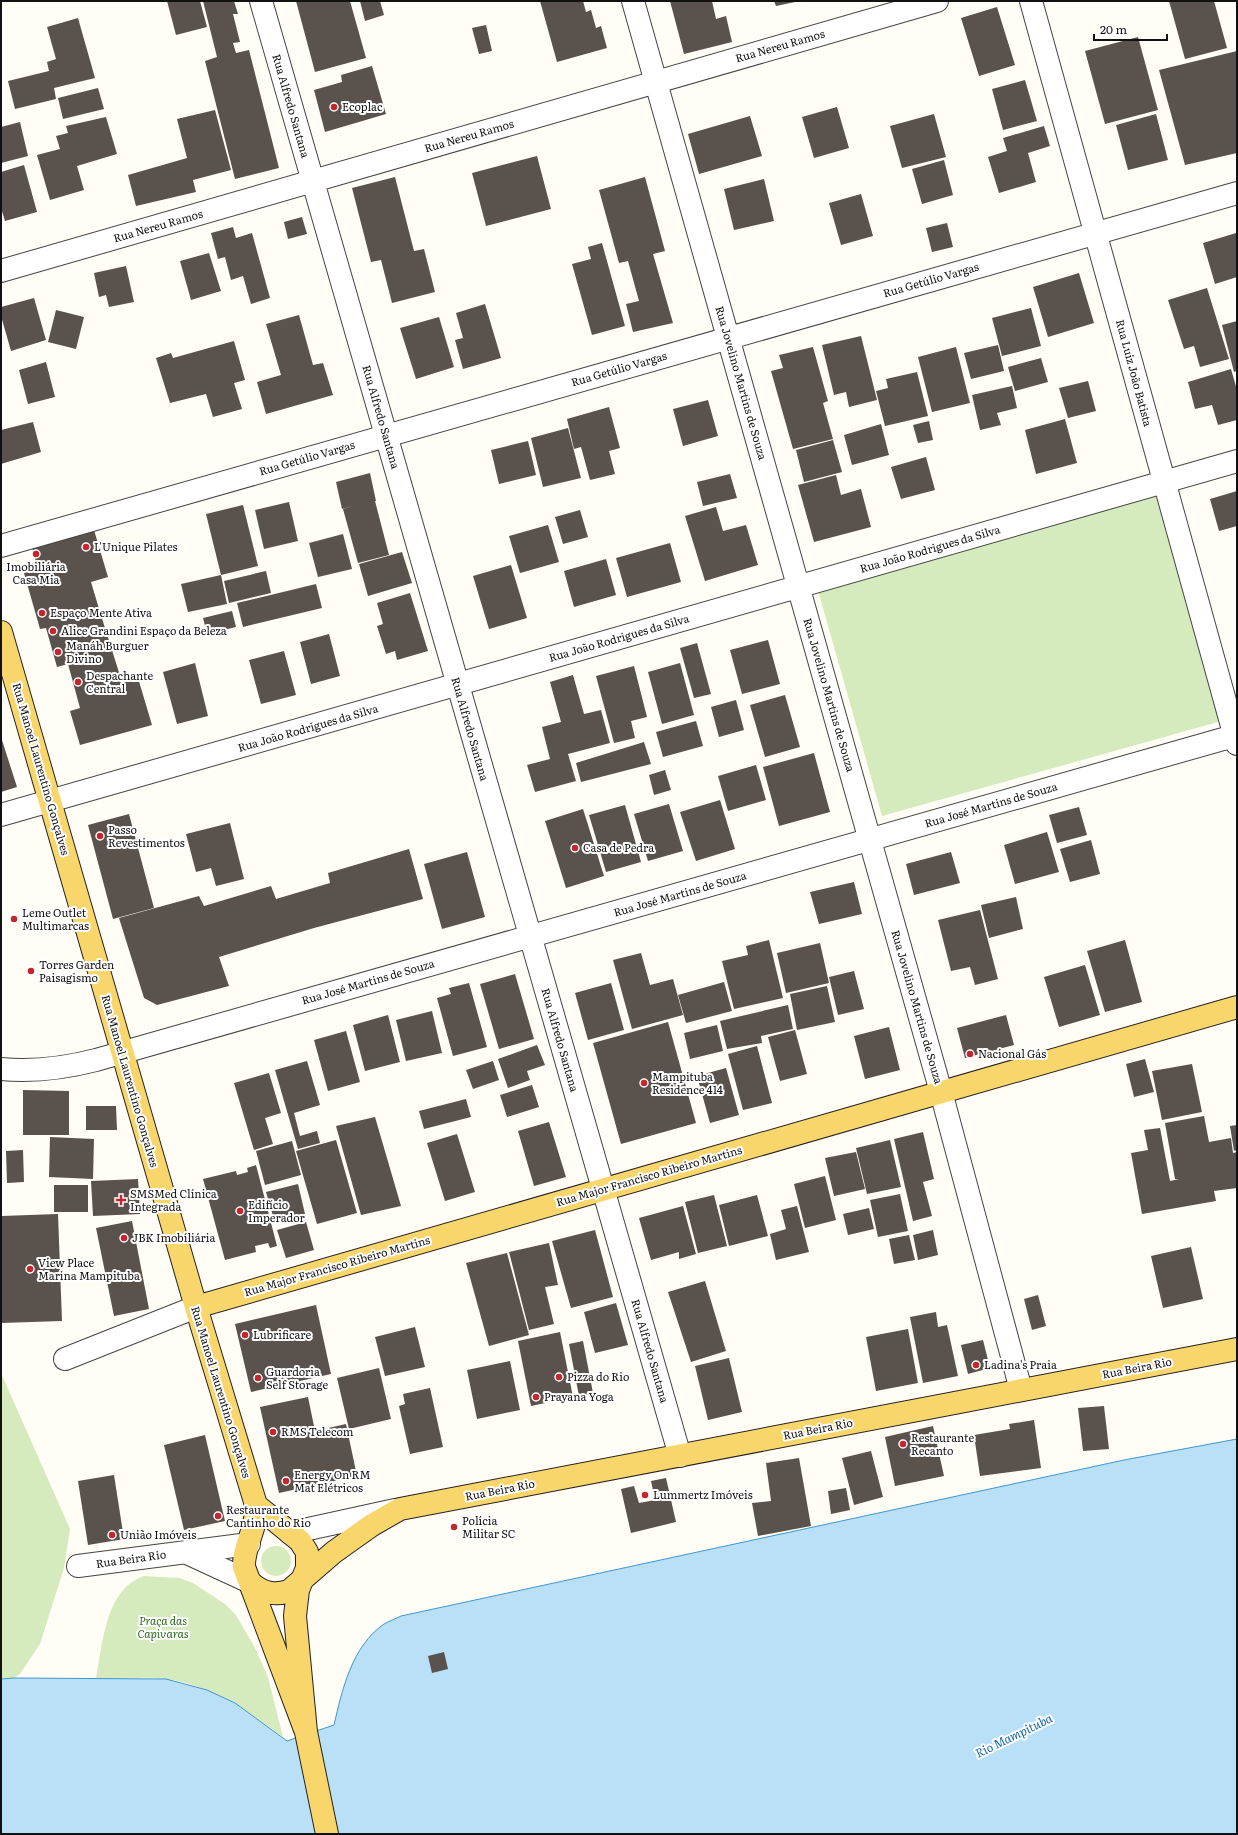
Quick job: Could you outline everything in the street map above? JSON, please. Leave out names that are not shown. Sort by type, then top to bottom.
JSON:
[{"type":"main road","name":"Rua Manoel Laurentino Gonçalves","points":[[1,632],[196,1307],[256,1505],[256,1517],[249,1544],[243,1558],[244,1567],[306,1732]]},
{"type":"main road","name":"Rua Major Francisco Ribeiro Martins","points":[[196,1307],[1237,1007]]},
{"type":"main road","name":"Rua Beira Rio","points":[[250,1582],[261,1590],[275,1594],[289,1591],[334,1552],[372,1525],[400,1509],[1237,1348]]},
{"type":"main road","points":[[256,1505],[300,1541],[306,1552],[308,1568],[300,1582],[295,1616],[306,1732],[327,1834]]},
{"type":"main road","name":"Rua Beira Rio","points":[[249,1544],[257,1535],[270,1530],[290,1533]]},
{"type":"street","name":"Rua Alfredo Santana","points":[[261,1],[680,1456]]},
{"type":"street","name":"Rua Jovelino Martins de Souza","points":[[633,1],[942,1092],[1021,1390]]},
{"type":"street","name":"Rua Nereu Ramos","points":[[1,271],[937,1]]},
{"type":"street","name":"Rua Luiz João Batista","points":[[1031,1],[1236,738]]},
{"type":"street","name":"Rua Getúlio Vargas","points":[[1,546],[1237,193]]},
{"type":"street","name":"Rua João Rodrigues da Silva","points":[[1,815],[1237,461]]},
{"type":"street","name":"Rua José Martins de Souza","points":[[1,1069],[52,1069],[77,1065],[870,840],[1236,738]]},
{"type":"street","name":"Rua Major Francisco Ribeiro Martins","points":[[65,1359],[196,1307]]},
{"type":"street","name":"Rua Beira Rio","points":[[290,1533],[400,1509]]},
{"type":"street","name":"Rua Beira Rio","points":[[78,1566],[249,1544]]},
{"type":"street","name":"Rua Beira Rio","points":[[185,1552],[250,1582]]},
{"type":"green space","points":[[1160,491],[1225,720],[882,816],[817,587]]},
{"type":"green space","points":[[1,1373],[70,1529],[64,1568],[40,1644],[20,1674],[14,1678],[1,1679]]},
{"type":"green space","points":[[276,1546],[282,1547],[290,1555],[290,1567],[282,1575],[276,1576],[270,1575],[262,1567],[261,1561],[262,1555],[270,1547]]},
{"type":"green space","name":"Praça das Capivaras","points":[[144,1576],[179,1578],[193,1583],[225,1604],[236,1615],[255,1648],[268,1677],[283,1737],[228,1700],[199,1687],[183,1682],[158,1678],[96,1679],[104,1634],[114,1605],[121,1593],[131,1583]]},
{"type":"water","name":"Rio Mampituba","points":[[1237,1439],[1237,1833],[1235,1834],[1,1834],[1,1679],[166,1679],[207,1690],[235,1703],[287,1741],[334,1725],[345,1683],[356,1656],[373,1633],[384,1624],[401,1616],[1124,1460]]},
{"type":"building","points":[[167,1],[200,1],[207,27],[176,35]]},
{"type":"building","points":[[203,1],[234,1],[238,14],[233,14],[240,42],[233,43],[236,53],[249,50],[279,168],[235,179],[205,61],[217,57]]},
{"type":"building","points":[[296,1],[350,1],[366,58],[315,72]]},
{"type":"building","points":[[360,1],[380,1],[384,15],[365,21]]},
{"type":"building","points":[[540,1],[583,1],[586,12],[591,10],[596,28],[601,26],[607,48],[557,62]]},
{"type":"building","points":[[670,1],[712,1],[716,19],[726,16],[732,42],[684,54]]},
{"type":"building","points":[[774,1],[795,1],[795,2],[776,6]]},
{"type":"building","points":[[1169,1],[1214,1],[1227,48],[1185,59]]},
{"type":"building","points":[[997,7],[1015,65],[979,76],[961,18]]},
{"type":"building","points":[[78,18],[95,78],[54,88],[56,99],[15,109],[8,81],[49,71],[47,62],[56,59],[47,27]]},
{"type":"building","points":[[486,25],[492,51],[479,54],[472,28]]},
{"type":"building","points":[[1138,37],[1158,110],[1105,124],[1085,51]]},
{"type":"building","points":[[1237,51],[1237,153],[1185,165],[1159,70]]},
{"type":"building","points":[[372,66],[386,114],[325,132],[314,90],[342,82],[341,75]]},
{"type":"building","points":[[1025,80],[1037,121],[1003,130],[992,89]]},
{"type":"building","points":[[98,88],[104,109],[63,119],[58,98]]},
{"type":"building","points":[[837,107],[849,148],[814,158],[802,117]]},
{"type":"building","points":[[215,110],[231,170],[193,180],[196,192],[136,206],[128,175],[187,158],[177,119]]},
{"type":"building","points":[[934,114],[946,157],[902,168],[890,126]]},
{"type":"building","points":[[1156,114],[1168,160],[1128,170],[1116,125]]},
{"type":"building","points":[[750,116],[762,156],[699,174],[688,134]]},
{"type":"building","points":[[106,117],[117,154],[77,166],[84,190],[50,200],[37,155],[60,149],[56,136],[68,133],[66,126]]},
{"type":"building","points":[[20,122],[28,156],[1,163],[1,127]]},
{"type":"building","points":[[1044,126],[1050,146],[1028,153],[1036,182],[999,193],[988,157],[1007,151],[1003,138]]},
{"type":"building","points":[[537,156],[551,209],[486,226],[472,173]]},
{"type":"building","points":[[944,160],[953,195],[922,204],[912,169]]},
{"type":"building","points":[[24,165],[37,212],[5,221],[1,208],[1,172]]},
{"type":"building","points":[[395,177],[414,251],[424,249],[435,292],[392,303],[381,260],[371,262],[352,188]]},
{"type":"building","points":[[645,177],[665,251],[653,254],[673,323],[633,332],[626,304],[639,301],[628,261],[619,263],[599,190]]},
{"type":"building","points":[[764,179],[774,221],[734,230],[724,189]]},
{"type":"building","points":[[861,194],[873,236],[841,245],[829,203]]},
{"type":"building","points":[[302,217],[307,234],[288,239],[284,222]]},
{"type":"building","points":[[947,223],[953,247],[932,252],[926,228]]},
{"type":"building","points":[[233,227],[236,238],[252,233],[270,298],[251,304],[243,276],[231,280],[225,257],[218,259],[211,233]]},
{"type":"building","points":[[1236,233],[1237,277],[1215,284],[1203,243]]},
{"type":"building","points":[[602,243],[625,326],[592,335],[572,264],[591,259],[588,247]]},
{"type":"building","points":[[209,253],[221,291],[191,300],[180,261]]},
{"type":"building","points":[[126,266],[134,302],[109,307],[106,295],[99,297],[94,273]]},
{"type":"building","points":[[1079,273],[1094,323],[1048,337],[1033,287]]},
{"type":"building","points":[[1207,288],[1229,359],[1200,367],[1194,346],[1184,349],[1168,300]]},
{"type":"building","points":[[34,298],[46,340],[11,351],[1,316],[1,307]]},
{"type":"building","points":[[485,304],[501,358],[463,369],[455,340],[463,338],[456,313]]},
{"type":"building","points":[[1031,308],[1041,346],[1002,356],[992,318]]},
{"type":"building","points":[[56,310],[84,317],[76,349],[48,342]]},
{"type":"building","points":[[299,315],[313,365],[323,363],[333,395],[266,414],[257,382],[281,375],[266,324]]},
{"type":"building","points":[[439,317],[454,367],[416,379],[400,328]]},
{"type":"building","points":[[1237,321],[1237,371],[1234,372],[1222,325]]},
{"type":"building","points":[[861,336],[877,400],[849,407],[846,392],[834,395],[822,345]]},
{"type":"building","points":[[234,341],[245,380],[234,383],[242,409],[213,417],[206,394],[170,403],[156,358],[171,353],[173,358]]},
{"type":"building","points":[[998,345],[1004,371],[971,379],[964,353]]},
{"type":"building","points":[[813,347],[828,401],[823,403],[833,439],[793,449],[771,371],[783,368],[779,355]]},
{"type":"building","points":[[956,347],[970,403],[932,412],[918,357]]},
{"type":"building","points":[[1041,358],[1048,382],[1015,391],[1008,367]]},
{"type":"building","points":[[46,362],[55,397],[28,404],[19,370]]},
{"type":"building","points":[[1231,369],[1237,390],[1237,420],[1218,425],[1212,405],[1195,409],[1188,382]]},
{"type":"building","points":[[917,372],[928,416],[885,426],[876,391],[888,388],[886,379]]},
{"type":"building","points":[[1088,381],[1096,411],[1068,418],[1059,388]]},
{"type":"building","points":[[1012,386],[1017,408],[997,413],[1001,425],[980,430],[972,395]]},
{"type":"building","points":[[708,400],[718,436],[683,446],[673,409]]},
{"type":"building","points":[[609,407],[620,448],[609,451],[615,474],[590,480],[581,447],[574,449],[567,419]]},
{"type":"building","points":[[1065,419],[1077,463],[1036,474],[1025,430]]},
{"type":"building","points":[[929,421],[933,440],[918,443],[913,425]]},
{"type":"building","points":[[33,422],[41,452],[1,464],[1,430]]},
{"type":"building","points":[[881,424],[889,455],[852,465],[844,435]]},
{"type":"building","points":[[568,428],[581,478],[543,487],[531,438]]},
{"type":"building","points":[[833,440],[842,472],[804,482],[796,450]]},
{"type":"building","points":[[528,441],[536,475],[499,484],[491,450]]},
{"type":"building","points":[[926,457],[935,490],[901,499],[891,467]]},
{"type":"building","points":[[370,473],[375,501],[389,555],[358,563],[343,509],[353,506],[342,509],[336,482]]},
{"type":"building","points":[[730,474],[737,498],[703,506],[697,482]]},
{"type":"building","points":[[836,475],[841,495],[861,489],[871,527],[814,542],[798,485]]},
{"type":"building","points":[[1237,491],[1237,526],[1219,531],[1210,499]]},
{"type":"building","points":[[289,502],[298,541],[264,549],[255,510]]},
{"type":"building","points":[[243,505],[258,566],[221,575],[206,514]]},
{"type":"building","points":[[716,507],[723,531],[746,525],[758,565],[705,581],[685,516]]},
{"type":"building","points":[[580,510],[588,537],[563,544],[555,517]]},
{"type":"building","points":[[548,525],[559,562],[520,573],[509,536]]},
{"type":"building","points":[[94,530],[108,577],[91,582],[122,682],[138,678],[152,725],[80,745],[70,711],[80,708],[68,664],[57,667],[46,628],[40,629],[22,566],[36,562],[32,547]]},
{"type":"building","points":[[343,534],[352,569],[318,577],[309,543]]},
{"type":"building","points":[[670,543],[681,582],[627,597],[616,558]]},
{"type":"building","points":[[402,552],[412,583],[368,596],[359,564]]},
{"type":"building","points":[[606,559],[616,595],[574,607],[564,571]]},
{"type":"building","points":[[511,565],[527,618],[489,629],[473,576]]},
{"type":"building","points":[[266,571],[271,593],[229,603],[224,581]]},
{"type":"building","points":[[221,575],[227,604],[188,612],[181,584]]},
{"type":"building","points":[[316,584],[322,608],[243,627],[237,603]]},
{"type":"building","points":[[410,593],[428,651],[397,660],[395,651],[386,654],[377,626],[383,624],[377,603]]},
{"type":"building","points":[[232,611],[236,627],[207,634],[203,618]]},
{"type":"building","points":[[329,634],[340,676],[311,684],[300,642]]},
{"type":"building","points":[[768,640],[780,684],[742,694],[730,650]]},
{"type":"building","points":[[697,643],[711,694],[694,698],[680,648]]},
{"type":"building","points":[[284,651],[296,695],[261,704],[249,660]]},
{"type":"building","points":[[195,663],[208,716],[177,724],[163,672]]},
{"type":"building","points":[[680,663],[694,715],[662,724],[648,672]]},
{"type":"building","points":[[634,666],[647,717],[631,721],[635,738],[614,743],[596,676]]},
{"type":"building","points":[[573,675],[584,714],[601,710],[610,743],[568,754],[576,781],[535,792],[527,765],[550,759],[542,727],[561,722],[550,682]]},
{"type":"building","points":[[785,695],[800,747],[765,757],[750,705]]},
{"type":"building","points":[[736,700],[744,730],[719,737],[711,707]]},
{"type":"building","points":[[696,721],[703,746],[663,757],[656,732]]},
{"type":"building","points":[[1,737],[17,787],[1,792]]},
{"type":"building","points":[[644,742],[651,764],[581,782],[576,763]]},
{"type":"building","points":[[814,753],[830,812],[779,826],[763,767]]},
{"type":"building","points":[[756,765],[766,800],[728,811],[718,776]]},
{"type":"building","points":[[665,770],[671,790],[654,795],[649,775]]},
{"type":"building","points":[[720,800],[735,849],[696,861],[680,812]]},
{"type":"building","points":[[669,804],[683,851],[648,861],[634,814]]},
{"type":"building","points":[[625,805],[641,862],[606,872],[589,815]]},
{"type":"building","points":[[1079,807],[1087,835],[1057,843],[1049,815]]},
{"type":"building","name":"Casa de Pedra","points":[[583,809],[604,876],[566,888],[545,821]]},
{"type":"building","points":[[129,814],[154,908],[113,919],[88,825]]},
{"type":"building","points":[[230,823],[244,879],[216,886],[211,868],[196,872],[186,834]]},
{"type":"building","points":[[1047,832],[1059,872],[1015,884],[1004,845]]},
{"type":"building","points":[[1091,840],[1100,874],[1070,882],[1060,849]]},
{"type":"building","points":[[409,849],[423,899],[314,928],[219,957],[229,986],[157,1005],[144,998],[119,918],[199,896],[204,906],[271,886],[276,899],[330,883],[328,873]]},
{"type":"building","points":[[467,852],[485,917],[442,929],[424,864]]},
{"type":"building","points":[[951,852],[960,883],[914,895],[906,864]]},
{"type":"building","points":[[854,882],[862,914],[819,924],[810,892]]},
{"type":"building","points":[[1016,897],[1023,929],[989,938],[981,905]]},
{"type":"building","points":[[980,910],[998,979],[975,985],[970,967],[951,971],[938,920]]},
{"type":"building","points":[[769,940],[783,998],[734,1009],[722,961],[748,955],[746,946]]},
{"type":"building","points":[[1125,940],[1142,1002],[1105,1012],[1087,951]]},
{"type":"building","points":[[820,943],[829,983],[786,993],[777,953]]},
{"type":"building","points":[[641,953],[650,985],[673,979],[683,1015],[632,1029],[613,960]]},
{"type":"building","points":[[1085,965],[1100,1015],[1059,1027],[1044,977]]},
{"type":"building","points":[[854,971],[864,1009],[838,1015],[829,977]]},
{"type":"building","points":[[515,974],[534,1039],[499,1049],[480,984]]},
{"type":"building","points":[[724,982],[732,1011],[686,1023],[678,995]]},
{"type":"building","points":[[469,983],[487,1047],[453,1056],[437,998],[451,994],[449,988]]},
{"type":"building","points":[[611,983],[624,1030],[588,1040],[575,993]]},
{"type":"building","points":[[827,986],[835,1022],[797,1030],[790,994]]},
{"type":"building","points":[[788,1005],[793,1029],[761,1036],[762,1043],[727,1049],[720,1021]]},
{"type":"building","points":[[432,1011],[442,1053],[406,1061],[396,1020]]},
{"type":"building","points":[[388,1015],[400,1062],[365,1071],[353,1025]]},
{"type":"building","points":[[1006,1015],[1014,1045],[965,1058],[957,1028]]},
{"type":"building","name":"Mampituba Residence 414","points":[[668,1022],[696,1123],[621,1144],[593,1043]]},
{"type":"building","points":[[717,1025],[723,1051],[690,1059],[684,1033]]},
{"type":"building","points":[[889,1027],[900,1070],[865,1079],[854,1036]]},
{"type":"building","points":[[795,1030],[807,1074],[780,1081],[768,1037]]},
{"type":"building","points":[[346,1031],[360,1082],[328,1091],[314,1040]]},
{"type":"building","points":[[537,1045],[545,1065],[527,1071],[530,1080],[508,1088],[498,1059]]},
{"type":"building","points":[[757,1046],[772,1103],[743,1110],[728,1054]]},
{"type":"building","points":[[1145,1059],[1154,1092],[1134,1097],[1126,1064]]},
{"type":"building","points":[[307,1061],[320,1105],[294,1113],[300,1136],[317,1131],[320,1143],[298,1149],[275,1070]]},
{"type":"building","points":[[493,1061],[499,1080],[473,1089],[466,1070]]},
{"type":"building","points":[[1192,1064],[1202,1112],[1162,1120],[1152,1071]]},
{"type":"building","points":[[726,1068],[739,1115],[710,1123],[697,1076]]},
{"type":"building","points":[[269,1073],[281,1113],[265,1118],[273,1144],[254,1150],[234,1083]]},
{"type":"building","points":[[532,1085],[539,1107],[507,1117],[500,1095]]},
{"type":"building","points":[[23,1090],[69,1091],[69,1135],[23,1135]]},
{"type":"building","points":[[466,1099],[471,1117],[424,1129],[419,1111]]},
{"type":"building","points":[[86,1106],[116,1106],[117,1130],[86,1130]]},
{"type":"building","points":[[1204,1116],[1209,1142],[1231,1138],[1233,1153],[1237,1152],[1237,1188],[1214,1191],[1216,1201],[1142,1214],[1131,1153],[1148,1150],[1144,1130],[1160,1128],[1170,1181],[1179,1179],[1175,1179],[1165,1123]]},
{"type":"building","points":[[375,1117],[401,1206],[361,1215],[336,1126]]},
{"type":"building","points":[[549,1122],[566,1177],[534,1186],[518,1131]]},
{"type":"building","points":[[1237,1125],[1237,1150],[1234,1151],[1230,1126]]},
{"type":"building","points":[[923,1132],[934,1179],[923,1182],[932,1216],[913,1221],[894,1139]]},
{"type":"building","points":[[457,1134],[475,1192],[445,1201],[427,1143]]},
{"type":"building","points":[[50,1137],[94,1139],[93,1179],[49,1177]]},
{"type":"building","points":[[336,1140],[357,1213],[317,1224],[296,1151]]},
{"type":"building","points":[[890,1140],[901,1187],[867,1194],[856,1148]]},
{"type":"building","points":[[292,1141],[301,1175],[265,1185],[256,1151]]},
{"type":"building","points":[[23,1150],[24,1182],[7,1183],[6,1151]]},
{"type":"building","points":[[856,1152],[865,1189],[834,1196],[825,1158]]},
{"type":"building","name":"Edifício Imperador","points":[[256,1165],[277,1246],[270,1248],[268,1243],[255,1246],[256,1252],[225,1260],[203,1179],[236,1171],[237,1175],[248,1172],[247,1168]]},
{"type":"building","points":[[825,1176],[836,1220],[805,1228],[794,1184]]},
{"type":"building","points":[[138,1179],[140,1214],[93,1216],[91,1181]]},
{"type":"building","points":[[298,1184],[305,1214],[275,1223],[266,1192]]},
{"type":"building","points":[[54,1185],[88,1185],[88,1212],[54,1212]]},
{"type":"building","points":[[900,1194],[908,1231],[878,1237],[870,1200]]},
{"type":"building","points":[[714,1195],[727,1246],[698,1253],[685,1202]]},
{"type":"building","points":[[757,1195],[768,1236],[729,1246],[719,1205]]},
{"type":"building","points":[[683,1206],[696,1254],[679,1259],[679,1252],[651,1260],[639,1218]]},
{"type":"building","points":[[797,1206],[809,1252],[776,1260],[770,1234],[786,1229],[781,1210]]},
{"type":"building","points":[[869,1208],[874,1229],[848,1235],[843,1214]]},
{"type":"building","name":"View Place Marina Mampituba","points":[[58,1214],[62,1321],[1,1323],[1,1216]]},
{"type":"building","points":[[132,1221],[149,1309],[114,1316],[96,1228]]},
{"type":"building","points":[[306,1222],[314,1250],[286,1258],[277,1230]]},
{"type":"building","points":[[595,1230],[613,1297],[571,1308],[552,1241]]},
{"type":"building","points":[[933,1230],[938,1255],[918,1260],[913,1235]]},
{"type":"building","points":[[909,1235],[915,1260],[894,1264],[889,1239]]},
{"type":"building","points":[[549,1243],[558,1285],[545,1287],[554,1324],[529,1330],[509,1252]]},
{"type":"building","points":[[1191,1247],[1203,1299],[1163,1308],[1151,1256]]},
{"type":"building","points":[[507,1253],[529,1335],[489,1346],[466,1263]]},
{"type":"building","points":[[705,1281],[726,1351],[691,1362],[668,1292]]},
{"type":"building","points":[[1038,1295],[1046,1326],[1032,1330],[1024,1299]]},
{"type":"building","points":[[616,1303],[628,1345],[595,1353],[584,1312]]},
{"type":"building","points":[[316,1305],[331,1374],[251,1392],[235,1324]]},
{"type":"building","points":[[936,1312],[938,1327],[947,1325],[958,1376],[923,1383],[910,1317]]},
{"type":"building","points":[[415,1327],[425,1367],[385,1376],[375,1337]]},
{"type":"building","points":[[908,1329],[918,1383],[876,1391],[866,1337]]},
{"type":"building","points":[[560,1332],[573,1397],[531,1406],[518,1341]]},
{"type":"building","points":[[983,1340],[990,1368],[968,1374],[961,1345]]},
{"type":"building","points":[[583,1341],[593,1393],[579,1396],[569,1344]]},
{"type":"building","points":[[729,1358],[742,1412],[708,1420],[695,1366]]},
{"type":"building","points":[[510,1361],[520,1410],[477,1419],[467,1370]]},
{"type":"building","points":[[379,1368],[391,1419],[349,1429],[337,1378]]},
{"type":"building","points":[[430,1388],[443,1447],[410,1454],[399,1406],[405,1404],[403,1394]]},
{"type":"building","points":[[308,1397],[315,1431],[346,1424],[357,1476],[279,1493],[260,1407]]},
{"type":"building","points":[[1104,1406],[1109,1449],[1083,1451],[1078,1408]]},
{"type":"building","points":[[1034,1420],[1041,1468],[980,1476],[974,1435],[1010,1429],[1009,1424]]},
{"type":"building","points":[[933,1426],[944,1476],[895,1486],[885,1437]]},
{"type":"building","points":[[205,1435],[225,1521],[184,1530],[164,1445]]},
{"type":"building","points":[[871,1451],[883,1497],[854,1505],[842,1458]]},
{"type":"building","points":[[799,1458],[811,1526],[758,1536],[752,1503],[771,1501],[766,1463]]},
{"type":"building","points":[[114,1475],[124,1539],[88,1545],[78,1481]]},
{"type":"building","points":[[666,1478],[676,1522],[631,1533],[621,1489],[634,1486],[639,1503],[655,1500],[651,1481]]},
{"type":"building","points":[[846,1488],[850,1510],[831,1514],[828,1491]]},
{"type":"building","points":[[444,1652],[448,1669],[432,1673],[428,1656]]},
{"type":"place","name":"Ecoplac","points":[[334,107]]},
{"type":"place","name":"L'Unique Pilates","points":[[86,547]]},
{"type":"place","name":"Imobiliária Casa Mia","points":[[36,554]]},
{"type":"place","name":"Espaço Mente Ativa","points":[[42,613]]},
{"type":"place","name":"Alice Grandini Espaço da Beleza","points":[[53,631]]},
{"type":"place","name":"Manáh Burguer Divino","points":[[58,652]]},
{"type":"place","name":"Despachante Central","points":[[78,682]]},
{"type":"place","name":"Passo Revestimentos","points":[[100,836]]},
{"type":"place","name":"Casa de Pedra","points":[[575,848]]},
{"type":"place","name":"Leme Outlet Multimarcas","points":[[14,919]]},
{"type":"place","name":"Torres Garden Paisagismo","points":[[31,971]]},
{"type":"place","name":"Nacional Gás","points":[[970,1054]]},
{"type":"place","name":"Mampituba Residence 414","points":[[644,1083]]},
{"type":"place","name":"SMSMed Clínica Integrada","points":[[121,1200]]},
{"type":"place","name":"Edifício Imperador","points":[[240,1211]]},
{"type":"place","name":"JBK Imobíliária","points":[[124,1238]]},
{"type":"place","name":"View Place Marina Mampituba","points":[[30,1269]]},
{"type":"place","name":"Lubrificare","points":[[245,1335]]},
{"type":"place","name":"Ladina's Praia","points":[[976,1365]]},
{"type":"place","name":"Pizza do Rio","points":[[559,1377]]},
{"type":"place","name":"Guardoria Self Storage","points":[[258,1378]]},
{"type":"place","name":"Prayana Yoga","points":[[536,1397]]},
{"type":"place","name":"RMS Telecom","points":[[273,1432]]},
{"type":"place","name":"Restaurante Recanto","points":[[903,1444]]},
{"type":"place","name":"Energy On RM Mat Elétricos","points":[[286,1481]]},
{"type":"place","name":"Lummertz Imóveis","points":[[645,1495]]},
{"type":"place","name":"Restaurante Cantinho do Rio","points":[[218,1516]]},
{"type":"place","name":"Polícia Militar SC","points":[[454,1527]]},
{"type":"place","name":"União Imóveis","points":[[112,1535]]}]
